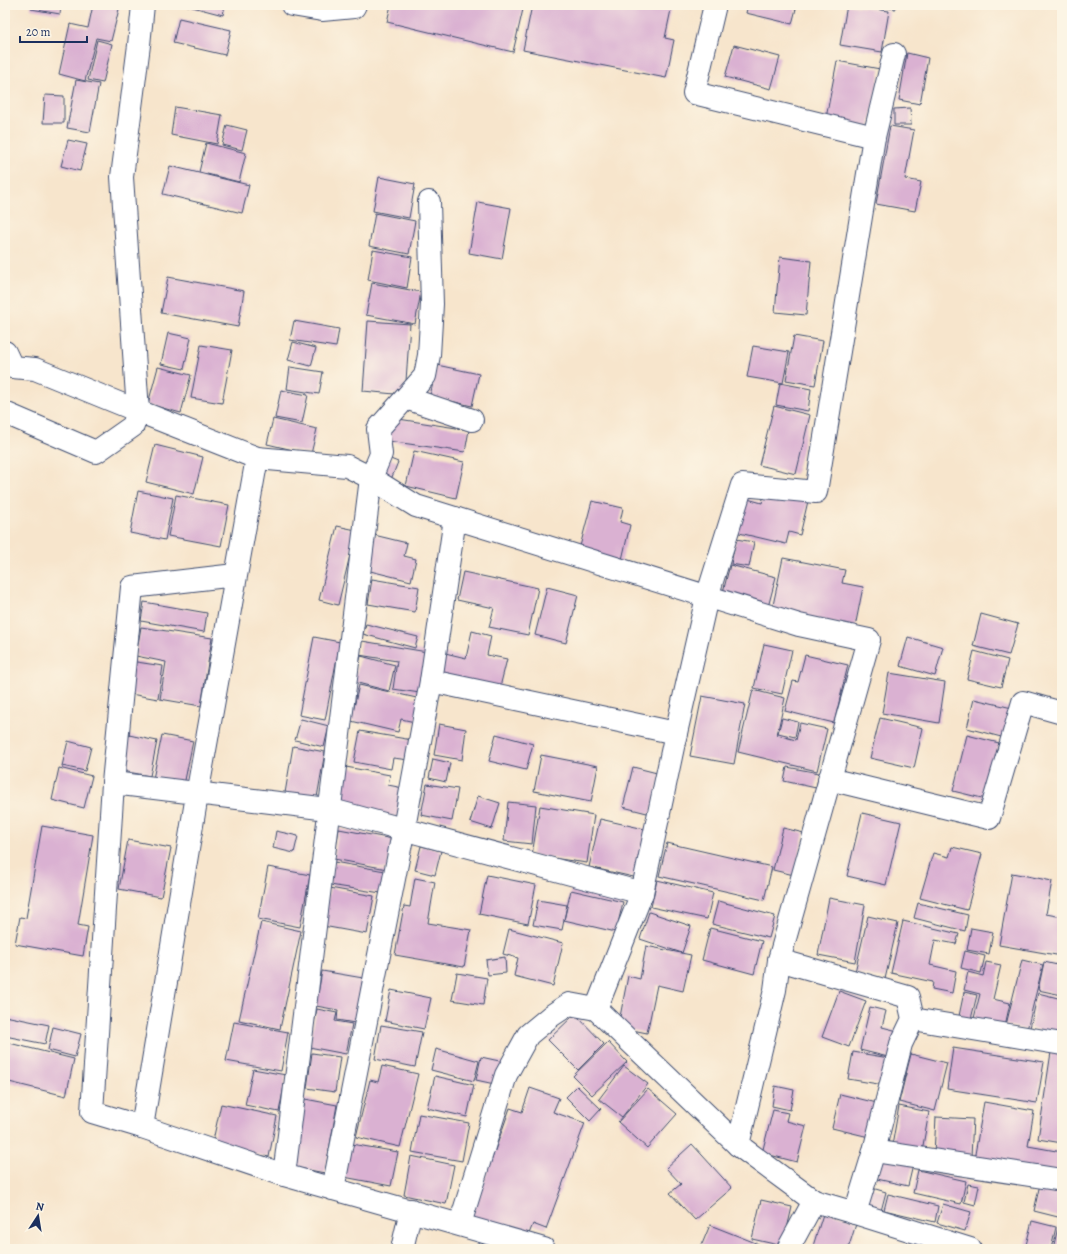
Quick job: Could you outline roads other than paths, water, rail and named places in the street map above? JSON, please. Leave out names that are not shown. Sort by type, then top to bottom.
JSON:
[{"type":"street","points":[[5,413],[96,452],[133,426],[138,411],[122,177],[140,45],[143,5]]},
{"type":"street","points":[[292,5],[322,10],[354,7],[355,5]]},
{"type":"street","points":[[715,5],[694,93],[874,137]]},
{"type":"street","points":[[596,1010],[642,893],[707,597],[742,484],[816,492],[874,137],[894,54]]},
{"type":"street","points":[[284,1175],[328,809],[371,478],[381,454],[378,429],[425,376],[429,355],[432,304],[429,202]]},
{"type":"street","points":[[5,352],[12,367],[35,369],[257,458],[347,466],[371,478],[416,506],[799,625],[868,640],[779,960],[775,990],[738,1145]]},
{"type":"street","points":[[406,398],[472,420]]},
{"type":"street","points":[[142,1127],[197,795],[257,458]]},
{"type":"street","points":[[333,1188],[404,828],[431,681],[454,518]]},
{"type":"street","points":[[235,575],[132,587],[113,783],[92,1112],[142,1127],[284,1175],[544,1249]]},
{"type":"street","points":[[431,681],[676,733]]},
{"type":"street","points":[[829,780],[989,818],[1023,702],[1062,713]]},
{"type":"street","points":[[113,783],[197,795],[328,809],[404,828],[642,893]]},
{"type":"street","points":[[779,960],[908,997],[913,1019],[901,1044],[874,1151],[855,1213]]},
{"type":"street","points":[[460,1224],[506,1075],[528,1035],[550,1016],[569,1004],[596,1010],[738,1145],[814,1201],[970,1249]]},
{"type":"street","points":[[913,1019],[1062,1044]]},
{"type":"street","points":[[874,1151],[1062,1180]]},
{"type":"street","points":[[788,1249],[814,1201]]},
{"type":"street","points":[[402,1249],[411,1210]]}]
